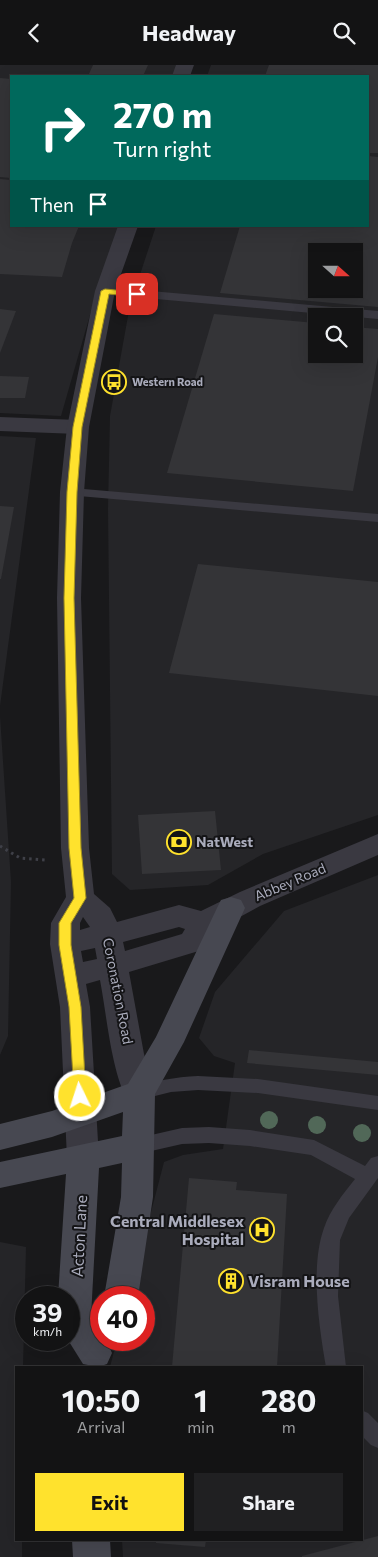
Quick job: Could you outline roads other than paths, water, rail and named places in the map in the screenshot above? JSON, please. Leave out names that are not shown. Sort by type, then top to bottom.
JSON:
[{"type":"main road","points":[[122,1286],[137,1197],[139,1093],[176,1029],[231,908]]},
{"type":"main road","points":[[0,1137],[13,1135],[81,1114],[139,1093]]},
{"type":"main road","points":[[0,1175],[138,1146]]},
{"type":"main road","name":"Acton Lane","points":[[83,1158],[74,1319],[97,1353]]},
{"type":"main road","points":[[91,1541],[92,1557]]},
{"type":"street","points":[[81,1114],[75,1007],[65,945],[65,923],[80,898],[75,848],[69,598],[72,492],[78,427],[105,291],[128,227]]},
{"type":"street","points":[[0,424],[78,427]]},
{"type":"street","name":"Abbey Road","points":[[71,976],[113,966],[192,942],[204,923],[231,908],[378,844]]},
{"type":"street","name":"Coronation Road","points":[[80,898],[100,916],[107,935],[129,1054],[139,1093]]},
{"type":"street","points":[[65,945],[179,916],[204,923]]},
{"type":"street","name":"Acton Lane","points":[[81,1114],[83,1158]]},
{"type":"lane","points":[[105,291],[378,315]]},
{"type":"lane","points":[[72,492],[378,518]]},
{"type":"lane","points":[[139,1093],[172,1085],[198,1083],[258,1086],[378,1103]]},
{"type":"lane","points":[[138,1146],[182,1136],[209,1135],[250,1138],[314,1148],[372,1170],[333,1227],[328,1265],[331,1344],[336,1366]]},
{"type":"lane","points":[[363,1422],[378,1438]]},
{"type":"place","name":"Western Road","points":[[114,382]]},
{"type":"place","name":"NatWest","points":[[179,842]]},
{"type":"place","name":"Central Middlesex Hospital","points":[[262,1230]]},
{"type":"place","name":"Visram House","points":[[231,1281]]}]
